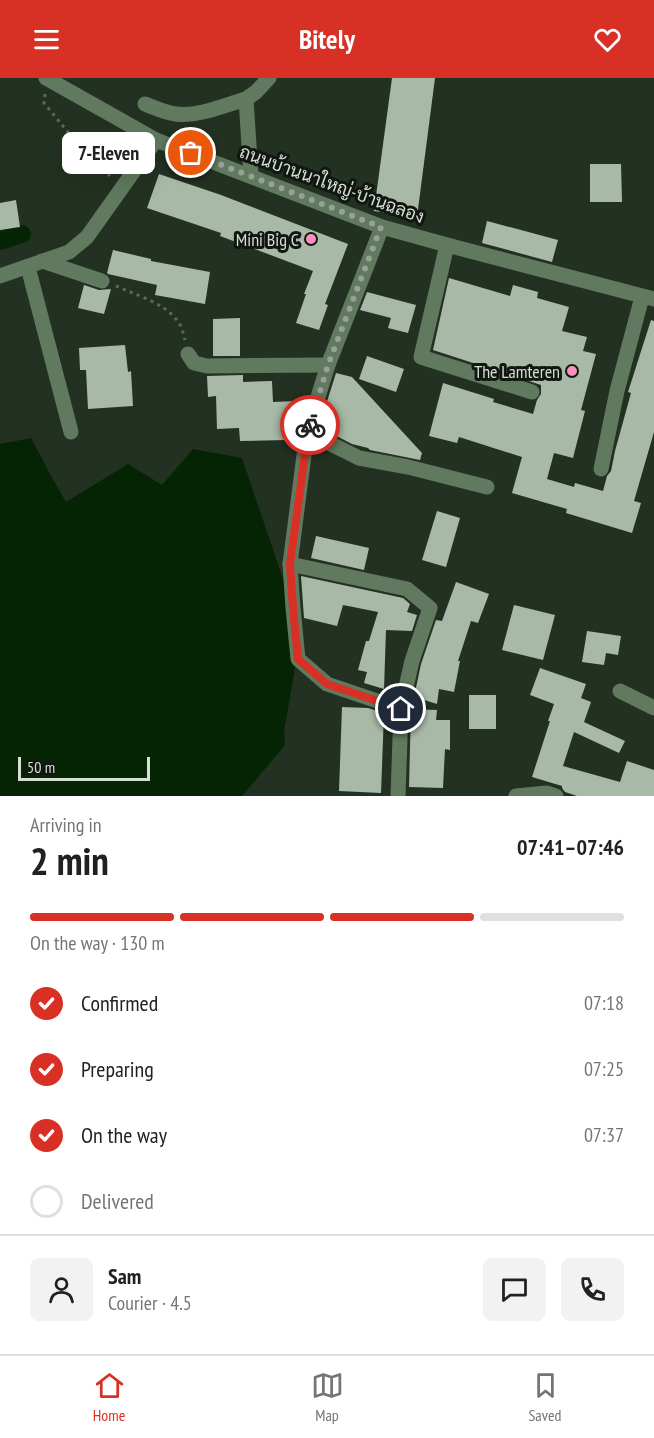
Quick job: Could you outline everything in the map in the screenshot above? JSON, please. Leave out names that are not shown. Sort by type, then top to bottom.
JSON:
[{"type":"street","name":"ถนนบ้านนาใหญ่-บ้านฉลอง","points":[[46,78],[156,140],[381,227],[648,298]]},
{"type":"street","points":[[145,104],[166,112],[193,114],[246,99],[256,92],[268,78]]},
{"type":"street","points":[[246,99],[251,176]]},
{"type":"street","points":[[0,276],[69,252],[87,237],[156,140]]},
{"type":"street","points":[[381,227],[328,365],[308,432],[290,564],[298,659],[327,684],[401,709]]},
{"type":"street","points":[[447,245],[421,357],[532,392]]},
{"type":"street","points":[[35,264],[102,280]]},
{"type":"street","points":[[35,264],[70,432]]},
{"type":"street","points":[[601,469],[617,391],[648,298]]},
{"type":"street","points":[[188,354],[194,363],[207,366],[328,365]]},
{"type":"street","points":[[308,432],[359,458],[408,467],[487,487]]},
{"type":"street","points":[[290,564],[407,589],[430,608],[412,661],[401,709],[398,796]]},
{"type":"street","points":[[620,691],[654,708]]},
{"type":"street","points":[[516,796],[547,794],[556,796]]},
{"type":"path","points":[[46,78],[44,103],[73,138],[122,188]]},
{"type":"path","points":[[102,280],[167,309],[181,327],[188,354]]},
{"type":"shaded area","points":[[31,438],[66,502],[128,464],[162,485],[193,449],[242,458],[285,585],[296,662],[284,732],[285,745],[242,796],[0,796],[0,444]]},
{"type":"building","points":[[392,78],[435,78],[417,217],[374,211]]},
{"type":"building","points":[[590,164],[621,164],[622,202],[590,202]]},
{"type":"building","points":[[159,174],[221,195],[348,244],[325,304],[328,305],[319,330],[296,323],[313,271],[220,236],[221,233],[147,208]]},
{"type":"building","points":[[16,200],[20,227],[0,230],[0,203]]},
{"type":"building","points":[[487,221],[558,240],[552,262],[482,243]]},
{"type":"building","points":[[113,250],[151,259],[151,261],[210,272],[205,304],[155,295],[157,285],[108,274]]},
{"type":"building","points":[[449,278],[510,296],[513,285],[538,292],[537,298],[569,307],[562,331],[587,337],[583,351],[596,354],[581,410],[585,411],[573,458],[554,453],[547,479],[574,487],[575,483],[603,491],[607,476],[611,471],[631,393],[628,392],[651,320],[654,321],[654,432],[634,501],[641,503],[632,533],[566,513],[567,509],[512,493],[522,457],[459,437],[457,443],[429,436],[443,383],[533,414],[541,394],[541,385],[433,350]]},
{"type":"building","points":[[84,285],[99,290],[111,289],[104,314],[78,308]]},
{"type":"building","points":[[367,292],[416,305],[408,333],[388,328],[391,318],[360,310]]},
{"type":"building","points":[[240,318],[240,356],[213,356],[213,319]]},
{"type":"building","points":[[125,345],[128,372],[131,371],[133,406],[88,409],[86,370],[80,370],[79,348]]},
{"type":"building","points":[[367,356],[404,369],[396,392],[359,379]]},
{"type":"building","points":[[336,373],[352,377],[422,453],[420,460],[370,450],[352,444],[319,427]]},
{"type":"building","points":[[243,375],[243,382],[272,381],[273,402],[296,401],[297,423],[285,423],[286,440],[240,441],[239,428],[217,429],[216,396],[208,397],[207,376]]},
{"type":"building","points":[[437,511],[460,518],[446,567],[422,560]]},
{"type":"building","points":[[316,536],[369,548],[364,570],[311,558]]},
{"type":"building","points":[[301,576],[403,598],[410,604],[407,612],[417,615],[412,631],[386,630],[384,689],[364,683],[367,672],[358,670],[366,641],[369,641],[378,612],[343,605],[337,626],[304,618]]},
{"type":"building","points":[[456,582],[489,594],[478,623],[471,621],[458,661],[460,661],[454,692],[439,689],[437,704],[414,697],[421,664],[436,620],[442,621]]},
{"type":"building","points":[[514,605],[555,615],[543,660],[502,650]]},
{"type":"building","points":[[587,631],[621,636],[618,655],[606,653],[604,665],[582,662]]},
{"type":"building","points":[[540,668],[586,684],[581,698],[591,702],[584,722],[625,741],[619,753],[574,732],[563,766],[620,782],[627,761],[654,770],[654,796],[577,796],[565,792],[562,786],[532,777],[554,704],[530,695]]},
{"type":"building","points":[[469,695],[496,695],[496,729],[469,729]]},
{"type":"building","points":[[342,707],[368,708],[384,713],[381,793],[339,791]]},
{"type":"building","points":[[411,709],[437,710],[436,720],[450,720],[450,750],[445,749],[443,788],[409,787]]},
{"type":"waterway","points":[[0,241],[22,234]]},
{"type":"way so far","points":[[191,153],[381,227],[328,365],[310,425]]},
{"type":"place","name":"7-Eleven","points":[[191,153]]},
{"type":"place","name":"Mini Big C","points":[[311,239]]},
{"type":"place","name":"The Lamteren","points":[[572,371]]},
{"type":"route","points":[[310,425],[290,564],[298,659],[327,684],[401,709]]}]
